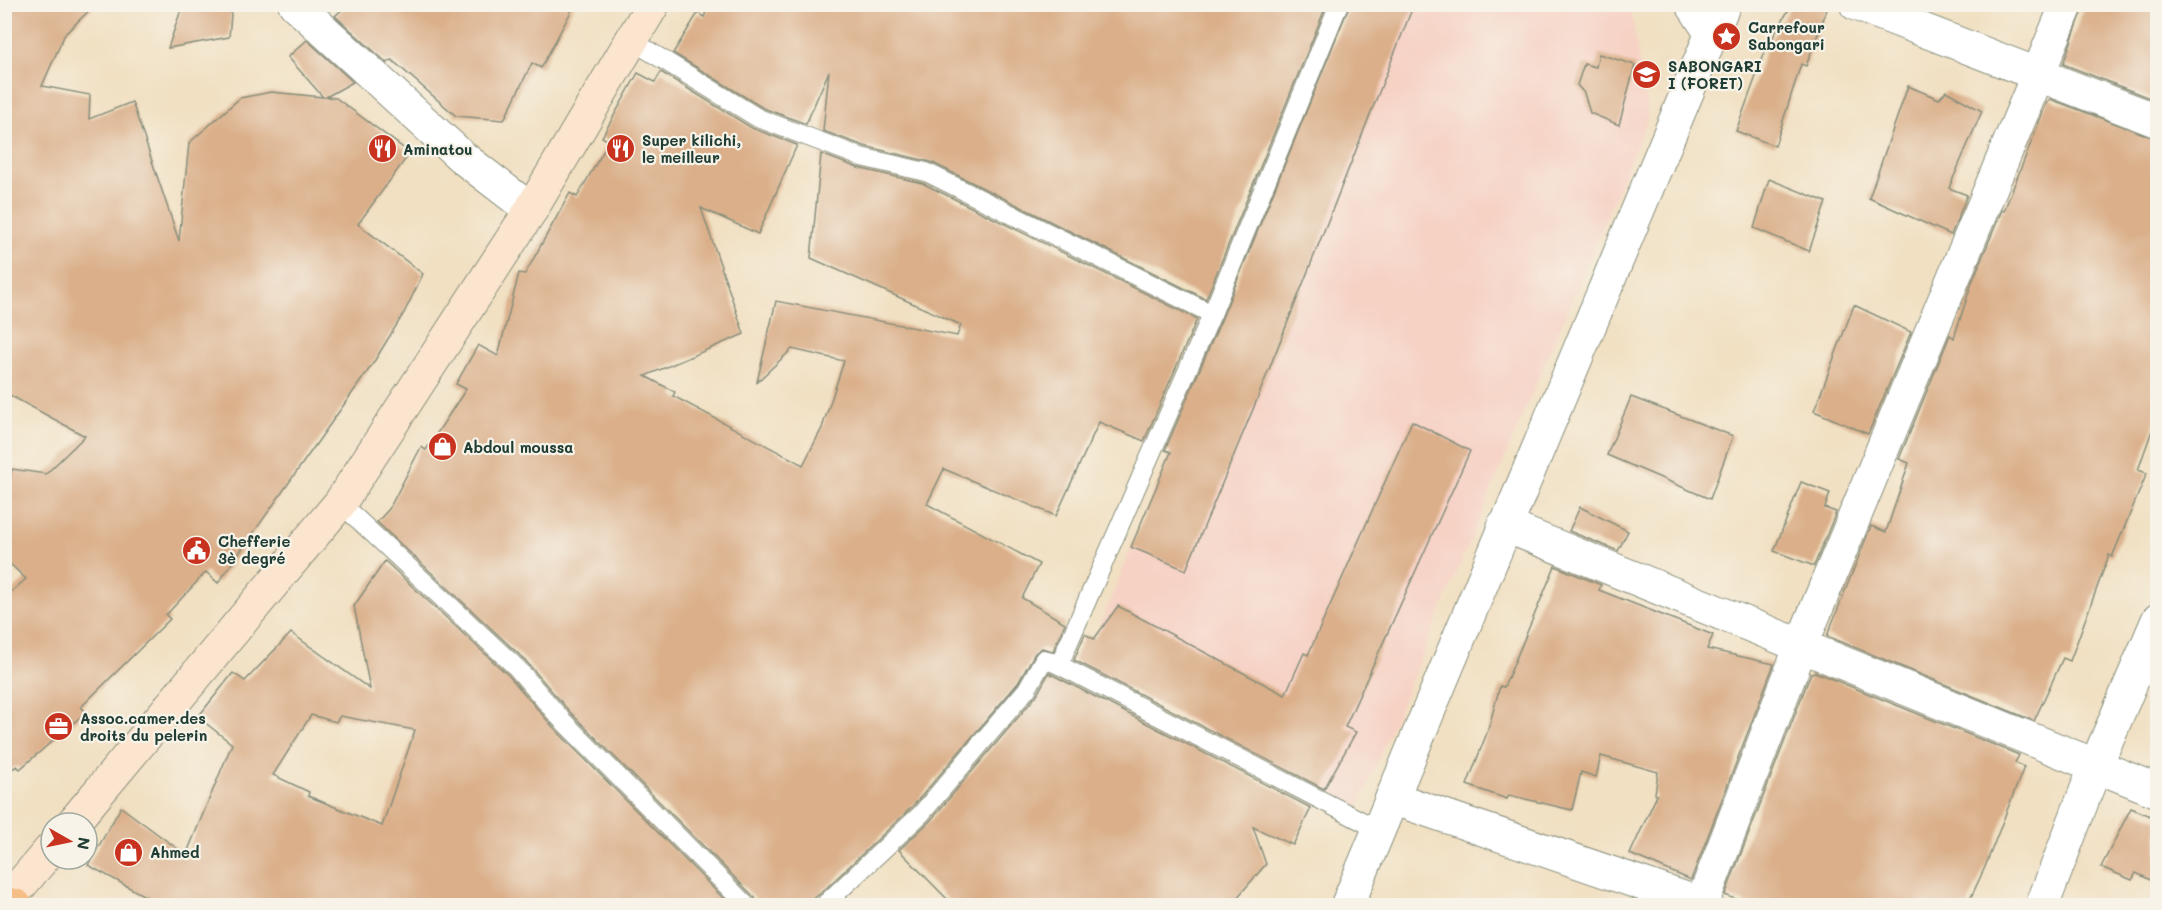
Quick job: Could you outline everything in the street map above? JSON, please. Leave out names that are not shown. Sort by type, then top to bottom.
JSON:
[{"type":"street","points":[[295,4],[462,157],[531,210]]},
{"type":"street","points":[[84,811],[340,503],[531,210],[653,4]]},
{"type":"street","points":[[1692,4],[1713,36]]},
{"type":"street","points":[[1347,906],[1504,525],[1713,36],[1724,4]]},
{"type":"street","points":[[1856,4],[2157,121]]},
{"type":"street","points":[[1392,798],[1703,905],[1801,646],[2067,4]]},
{"type":"street","points":[[1504,525],[2157,791]]},
{"type":"street","points":[[2042,906],[2096,765],[2157,620]]},
{"type":"street","points":[[9,904],[39,865]]},
{"type":"lane","points":[[1059,665],[1212,314],[1339,4]]},
{"type":"lane","points":[[631,40],[758,118],[861,157],[926,172],[1212,314]]},
{"type":"lane","points":[[340,503],[517,668],[561,719],[747,906]]},
{"type":"lane","points":[[823,906],[921,814],[1027,689],[1044,658],[1379,830]]},
{"type":"shaded area","points":[[1350,5],[1624,5],[1632,17],[1648,118],[1357,810],[1084,665]]},
{"type":"building","points":[[4,4],[96,4],[65,34],[42,86],[90,95],[89,119],[132,102],[179,241],[189,143],[240,98],[271,92],[323,97],[288,57],[307,40],[353,82],[326,97],[336,98],[410,153],[358,224],[423,274],[404,313],[372,365],[218,583],[206,572],[166,615],[170,619],[81,707],[86,712],[20,769],[17,766],[4,774],[4,598],[26,579],[4,558],[4,515],[12,469],[46,474],[85,436],[4,392]]},
{"type":"building","points":[[183,4],[232,4],[229,37],[168,48]]},
{"type":"building","points":[[348,4],[575,4],[541,68],[532,63],[504,120],[456,116],[392,60],[387,63],[335,16]]},
{"type":"building","points":[[709,4],[1327,4],[1206,299],[931,162],[864,146],[823,131],[829,71],[806,124],[763,108],[673,53],[698,13],[704,17]]},
{"type":"building","points":[[1350,4],[1414,4],[1256,402],[1186,570],[1131,547],[1171,452],[1165,450],[1222,318]]},
{"type":"building","points":[[1792,4],[1829,4],[1806,66],[1801,64],[1775,146],[1736,131],[1766,49]]},
{"type":"building","points":[[2085,4],[2157,4],[2157,101],[2063,64]]},
{"type":"building","points":[[1599,54],[1635,65],[1619,125],[1590,113],[1584,93],[1577,85],[1584,64],[1596,67]]},
{"type":"building","points":[[661,72],[752,128],[797,145],[758,234],[701,208],[744,334],[645,376],[675,392],[673,396],[803,465],[822,428],[844,361],[792,349],[757,382],[776,301],[957,336],[961,325],[811,258],[821,154],[858,168],[922,183],[1197,319],[1144,441],[1099,422],[1056,516],[944,469],[927,504],[1039,564],[1022,598],[1065,623],[1053,651],[1042,648],[1035,653],[1018,683],[913,806],[821,893],[803,906],[758,906],[755,898],[569,711],[525,660],[377,522],[389,509],[421,447],[426,450],[466,389],[456,384],[478,345],[498,356],[519,273],[525,274],[570,193],[577,197],[609,141],[602,137],[638,73],[655,82]]},
{"type":"building","points":[[1908,86],[1939,99],[1946,91],[1982,111],[1949,188],[1967,195],[1951,235],[1869,198]]},
{"type":"building","points":[[2050,99],[2157,139],[2157,416],[2138,470],[2147,473],[2112,557],[2109,555],[2070,661],[2063,658],[2034,721],[1827,636],[1871,526],[1886,532],[1909,463],[1899,459],[1950,335],[1954,338],[1972,282]]},
{"type":"building","points":[[1769,179],[1826,202],[1809,251],[1754,228]]},
{"type":"building","points":[[1854,305],[1911,332],[1868,434],[1814,411]]},
{"type":"building","points":[[1631,397],[1733,436],[1710,499],[1607,455]]},
{"type":"building","points":[[1412,421],[1470,451],[1345,727],[1356,732],[1324,789],[1074,660],[1085,634],[1094,639],[1118,606],[1285,695],[1304,653],[1308,655]]},
{"type":"building","points":[[1801,482],[1830,493],[1825,508],[1836,512],[1814,566],[1774,551]]},
{"type":"building","points":[[1580,507],[1628,531],[1618,551],[1569,531]]},
{"type":"building","points":[[385,561],[509,676],[553,727],[731,906],[163,906],[99,871],[99,846],[121,807],[186,855],[232,744],[198,717],[233,673],[245,681],[291,633],[370,689],[354,606]],"holes":[[[311,715],[336,722],[340,716],[415,730],[382,826],[308,796],[309,792],[273,775]]]},
{"type":"building","points":[[1555,566],[1601,585],[1599,590],[1713,635],[1707,649],[1774,664],[1691,880],[1630,854],[1657,795],[1655,794],[1658,772],[1601,756],[1596,777],[1581,772],[1572,810],[1509,795],[1507,799],[1467,785],[1488,730],[1500,686],[1504,687]]},
{"type":"building","points":[[1815,672],[2019,755],[2015,763],[2024,767],[1985,867],[1967,906],[1753,906],[1725,895],[1811,673]]},
{"type":"building","points":[[1049,673],[1311,808],[1293,845],[1253,827],[1266,864],[1230,906],[954,906],[899,850],[930,821],[1036,696]]},
{"type":"building","points":[[2131,808],[2157,819],[2157,883],[2136,873],[2132,880],[2101,867]]},
{"type":"place","name":"Carrefour Sabongari","points":[[1727,36]]},
{"type":"place","name":"SABONGARI I (FORET)","points":[[1647,75]]},
{"type":"place","name":"Aminatou","points":[[382,149]]},
{"type":"place","name":"Super kilichi, le meilleur","points":[[621,149]]},
{"type":"place","name":"Abdoul moussa","points":[[442,447]]},
{"type":"place","name":"Chefferie 3è degré","points":[[197,550]]},
{"type":"place","name":"Assoc.camer.des droits du pelerin","points":[[59,727]]},
{"type":"place","name":"Ahmed","points":[[129,852]]}]
